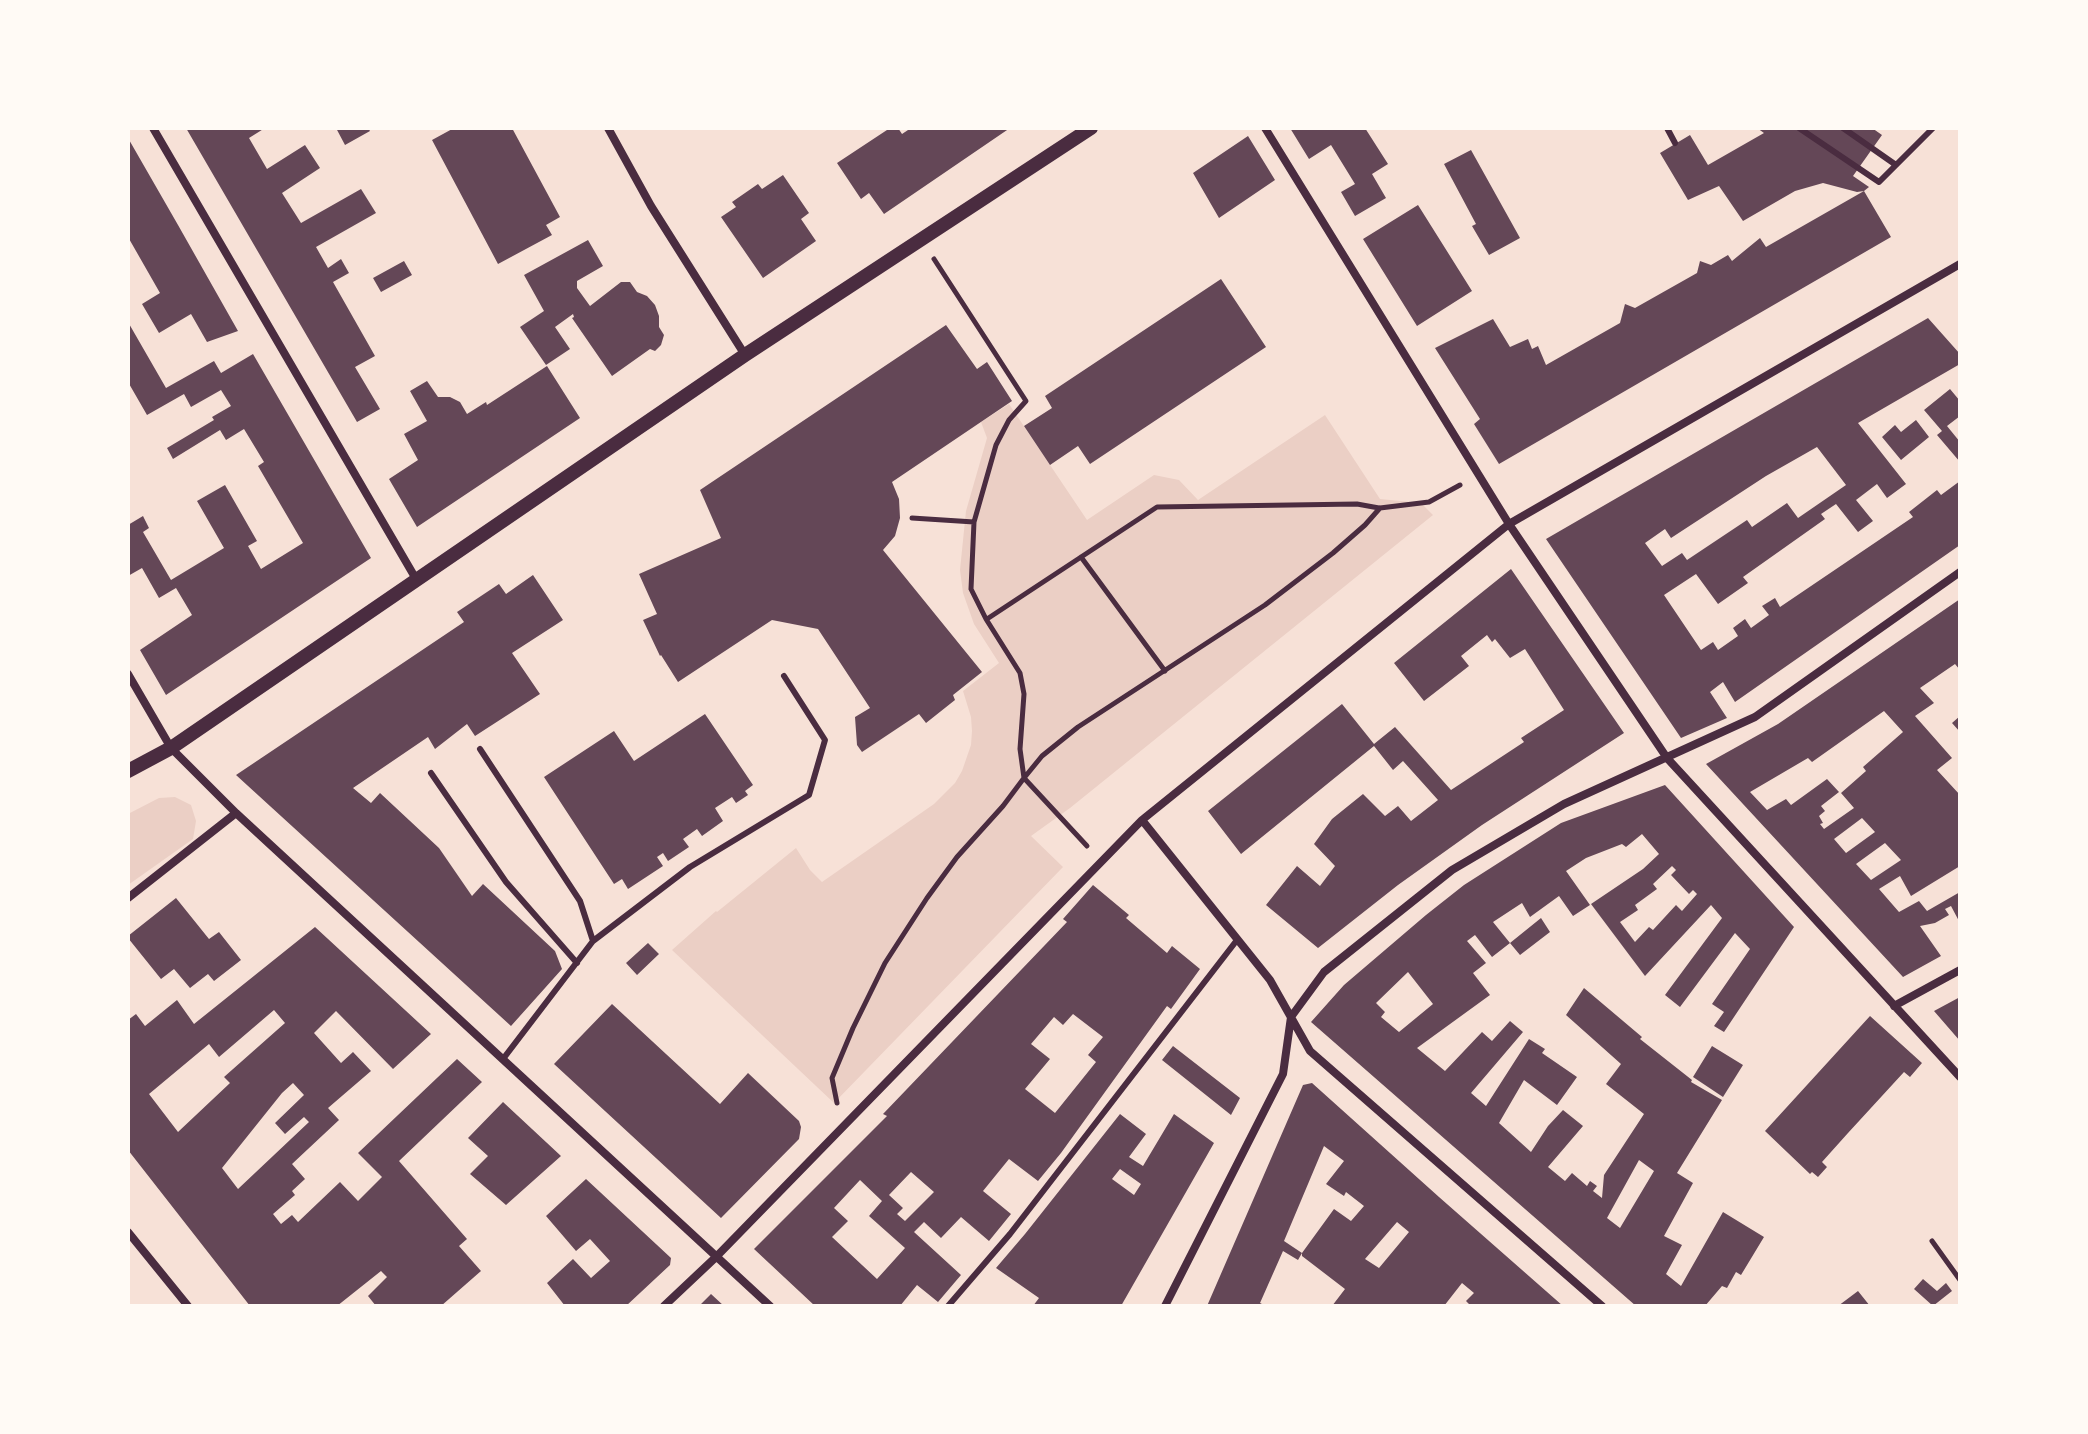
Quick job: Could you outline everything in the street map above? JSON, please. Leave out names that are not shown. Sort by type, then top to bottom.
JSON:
[{"type":"street","points":[[153,128],[416,579]]},
{"type":"street","points":[[608,128],[651,206],[745,355]]},
{"type":"street","points":[[128,771],[171,748],[745,355],[1091,128]]},
{"type":"street","points":[[1265,128],[1509,524],[1667,758],[1960,1077]]},
{"type":"street","points":[[664,1306],[716,1257],[1142,820],[1509,524],[1960,264]]},
{"type":"street","points":[[1165,1306],[1283,1074],[1291,1017],[1324,972],[1452,870],[1564,804],[1755,717],[1960,572]]},
{"type":"street","points":[[128,674],[171,748],[236,813],[770,1306]]},
{"type":"street","points":[[128,898],[236,813]]},
{"type":"street","points":[[1142,820],[1270,980],[1310,1051],[1602,1306]]},
{"type":"street","points":[[1894,1006],[1960,970]]},
{"type":"street","points":[[128,1232],[188,1306]]},
{"type":"lane","points":[[1667,128],[1675,143]]},
{"type":"lane","points":[[1799,128],[1879,182],[1933,128]]},
{"type":"lane","points":[[1843,128],[1896,165]]},
{"type":"lane","points":[[503,1059],[593,941],[690,867],[809,795],[825,740],[784,676]]},
{"type":"lane","points":[[480,749],[580,901],[593,941]]},
{"type":"lane","points":[[431,773],[506,882],[577,963]]},
{"type":"lane","points":[[948,1306],[1010,1234],[1237,940]]},
{"type":"path","points":[[921,239],[1026,401],[1009,420],[996,445],[974,522],[971,589],[1020,673],[1024,694],[1020,749],[1024,778],[1101,861]]},
{"type":"path","points":[[986,619],[1157,507],[1357,504],[1380,508],[1429,502],[1479,476]]},
{"type":"path","points":[[841,1128],[832,1078],[885,963],[957,857],[1042,756],[1078,727],[1265,605],[1333,553],[1380,508]]},
{"type":"path","points":[[912,518],[974,522]]},
{"type":"path","points":[[1081,557],[1165,671]]},
{"type":"path","points":[[1932,1241],[1960,1280]]},
{"type":"shaded area","points":[[1009,404],[1087,520],[1154,475],[1179,480],[1198,500],[1325,415],[1380,499],[1421,503],[1433,515],[1070,808],[1031,836],[1063,867],[834,1103],[672,950],[796,848],[822,882],[934,804],[955,783],[971,745],[971,717],[963,691],[999,663],[974,624],[963,593],[960,570],[966,511],[987,438],[981,422]]},
{"type":"shaded area","points":[[175,797],[191,805],[196,821],[193,839],[128,885],[128,814],[159,798]]},
{"type":"building","points":[[186,128],[265,128],[249,138],[267,169],[305,145],[320,168],[282,193],[301,223],[361,189],[376,213],[316,247],[328,268],[341,259],[349,273],[333,282],[375,356],[355,367],[380,409],[357,422]]},
{"type":"building","points":[[336,128],[368,128],[370,131],[345,145]]},
{"type":"building","points":[[454,128],[512,128],[560,217],[546,225],[552,235],[498,264],[432,140]]},
{"type":"building","points":[[890,128],[898,128],[902,134],[911,128],[1010,128],[884,214],[869,193],[861,199],[837,163]]},
{"type":"building","points":[[1290,128],[1365,128],[1388,164],[1372,174],[1386,198],[1355,216],[1341,192],[1355,184],[1331,145],[1309,159]]},
{"type":"building","points":[[1757,128],[1872,128],[1882,135],[1853,176],[1869,187],[1857,192],[1823,183],[1795,191],[1743,221],[1719,186],[1688,200],[1660,153],[1690,135],[1708,165],[1764,133]]},
{"type":"building","points":[[1248,136],[1275,180],[1219,218],[1193,173]]},
{"type":"building","points":[[128,138],[238,331],[207,342],[191,314],[159,333],[142,304],[160,293],[128,237]]},
{"type":"building","points":[[1471,150],[1520,238],[1489,255],[1444,164]]},
{"type":"building","points":[[783,175],[809,213],[801,219],[816,241],[763,278],[721,217],[736,207],[732,202],[758,184],[762,189]]},
{"type":"building","points":[[1864,191],[1891,237],[1499,464],[1474,424],[1480,419],[1435,348],[1493,319],[1510,347],[1528,339],[1532,349],[1538,346],[1546,365],[1620,323],[1625,304],[1635,308],[1697,273],[1700,261],[1711,265],[1728,255],[1732,261],[1760,238],[1766,247]]},
{"type":"building","points":[[1418,205],[1472,291],[1417,326],[1363,239]]},
{"type":"building","points":[[588,240],[603,266],[577,281],[577,288],[590,306],[621,282],[630,282],[637,292],[647,296],[655,305],[659,327],[664,335],[655,351],[650,349],[612,376],[572,318],[573,314],[555,327],[570,349],[546,365],[520,327],[544,311],[524,275]]},
{"type":"building","points":[[404,261],[412,275],[381,292],[373,278]]},
{"type":"building","points":[[1221,279],[1266,347],[1090,464],[1078,446],[1050,465],[1024,426],[1052,408],[1045,396]]},
{"type":"building","points":[[1928,318],[1960,354],[1960,364],[1858,423],[1906,484],[1887,498],[1877,484],[1856,500],[1873,521],[1858,532],[1836,504],[1821,514],[1825,519],[1743,577],[1748,583],[1718,604],[1696,574],[1664,595],[1701,650],[1713,642],[1718,650],[1738,636],[1733,628],[1745,619],[1751,628],[1769,615],[1762,606],[1775,598],[1780,607],[1913,517],[1909,512],[1937,490],[1941,495],[1960,481],[1960,545],[1735,702],[1723,682],[1710,692],[1727,718],[1681,738],[1546,539]],"holes":[[[1817,447],[1846,485],[1798,518],[1787,503],[1752,527],[1747,520],[1687,560],[1682,553],[1662,566],[1645,543],[1665,529],[1671,538]]]},
{"type":"building","points":[[128,322],[166,388],[214,361],[221,373],[253,354],[371,558],[166,695],[140,650],[192,615],[176,588],[159,598],[142,568],[128,576],[128,525],[143,516],[149,528],[143,532],[171,580],[224,548],[197,501],[225,485],[257,541],[248,546],[261,569],[303,543],[258,466],[264,462],[244,429],[226,440],[220,430],[173,459],[167,448],[231,406],[221,390],[191,407],[184,394],[147,415],[128,382]]},
{"type":"building","points":[[946,325],[977,369],[987,362],[1012,401],[892,482],[899,499],[900,518],[895,536],[883,550],[982,672],[953,695],[955,700],[926,723],[919,714],[862,752],[857,745],[855,717],[870,708],[818,629],[772,620],[678,682],[660,656],[643,620],[657,614],[639,574],[721,538],[700,490]]},
{"type":"building","points":[[547,366],[580,418],[417,527],[389,479],[418,460],[404,434],[427,421],[410,391],[427,381],[438,397],[450,397],[460,402],[467,414],[486,402],[487,405]]},
{"type":"building","points":[[1950,389],[1960,401],[1960,416],[1947,426],[1960,442],[1960,462],[1937,435],[1942,431],[1924,410]]},
{"type":"building","points":[[1916,420],[1929,437],[1901,460],[1882,437],[1895,425],[1901,432]]},
{"type":"building","points":[[1511,569],[1624,733],[1482,825],[1318,948],[1266,905],[1297,866],[1320,886],[1335,866],[1314,844],[1332,819],[1363,794],[1385,816],[1398,806],[1411,821],[1438,800],[1403,761],[1393,770],[1374,746],[1241,854],[1208,811],[1342,704],[1374,744],[1395,727],[1451,790],[1524,742],[1521,738],[1564,710],[1525,649],[1510,658],[1495,639],[1492,642],[1487,635],[1461,656],[1469,666],[1424,701],[1394,663]]},
{"type":"building","points":[[533,575],[563,620],[512,653],[540,694],[475,736],[467,724],[435,749],[428,737],[353,788],[371,803],[380,793],[439,848],[472,896],[483,884],[555,951],[562,969],[511,1026],[236,775],[464,622],[457,612],[499,584],[506,594]]},
{"type":"building","points":[[1960,599],[1960,670],[1955,664],[1920,688],[1934,703],[1915,716],[1952,758],[1937,770],[1960,795],[1960,866],[1911,896],[1900,876],[1879,889],[1899,912],[1919,901],[1927,911],[1960,892],[1960,923],[1951,906],[1945,909],[1949,915],[1935,923],[1920,926],[1941,956],[1903,977],[1706,764],[1778,724]],"holes":[[[1884,711],[1903,732],[1863,767],[1866,771],[1841,793],[1854,808],[1824,829],[1820,824],[1823,823],[1819,816],[1825,811],[1821,806],[1839,792],[1827,779],[1791,805],[1786,799],[1767,810],[1750,792],[1808,758],[1812,762]],[[1862,818],[1875,832],[1846,853],[1834,839]],[[1885,843],[1901,860],[1871,880],[1856,864]]]},
{"type":"building","points":[[705,714],[753,785],[745,791],[748,795],[736,803],[732,797],[715,808],[723,821],[702,836],[697,829],[683,839],[689,847],[668,861],[663,853],[657,857],[663,866],[628,889],[622,879],[614,884],[544,777],[614,731],[634,761]]},
{"type":"building","points":[[1960,716],[1960,732],[1952,723]]},
{"type":"building","points":[[1665,785],[1794,927],[1724,1032],[1714,1026],[1724,1012],[1712,1004],[1750,949],[1735,933],[1680,1007],[1665,995],[1722,918],[1711,905],[1645,976],[1591,904],[1643,869],[1659,854],[1642,834],[1626,847],[1622,844],[1586,858],[1566,871],[1590,905],[1573,916],[1559,896],[1530,917],[1522,903],[1493,922],[1510,943],[1492,957],[1475,935],[1467,941],[1486,963],[1473,973],[1490,995],[1417,1048],[1445,1071],[1482,1032],[1492,1041],[1510,1021],[1523,1032],[1471,1093],[1486,1106],[1529,1039],[1545,1049],[1542,1053],[1577,1077],[1557,1105],[1524,1080],[1499,1123],[1531,1152],[1563,1110],[1583,1126],[1548,1167],[1565,1181],[1572,1173],[1587,1186],[1590,1181],[1597,1186],[1593,1191],[1602,1198],[1604,1175],[1644,1114],[1606,1084],[1621,1064],[1566,1015],[1584,988],[1691,1082],[1722,1100],[1677,1173],[1693,1183],[1664,1236],[1682,1245],[1666,1274],[1681,1286],[1723,1212],[1764,1237],[1741,1275],[1736,1272],[1727,1288],[1722,1286],[1705,1306],[1636,1306],[1311,1022],[1344,985],[1426,915],[1464,885],[1561,823]],"holes":[[[1672,866],[1676,870],[1671,875],[1689,894],[1693,890],[1697,894],[1682,911],[1676,905],[1653,930],[1649,927],[1635,942],[1620,922],[1638,910],[1635,905],[1657,889],[1653,884]],[[1408,972],[1433,1004],[1399,1032],[1381,1017],[1385,1012],[1376,1003]],[[1639,1160],[1654,1171],[1620,1228],[1607,1218]]]},
{"type":"building","points":[[1093,885],[1167,953],[1172,946],[1200,969],[1171,1009],[1167,1006],[1038,1181],[1009,1159],[983,1191],[1011,1214],[989,1241],[961,1217],[941,1238],[924,1222],[914,1232],[961,1275],[938,1302],[917,1285],[900,1306],[815,1306],[754,1249],[887,1116],[883,1114],[1067,922],[1063,919]],"holes":[[[1073,1014],[1103,1037],[1088,1055],[1096,1062],[1055,1113],[1025,1089],[1050,1059],[1031,1044],[1054,1017],[1063,1025]],[[911,1172],[934,1192],[905,1221],[897,1214],[903,1208],[889,1195]],[[860,1180],[882,1201],[869,1216],[905,1248],[877,1279],[832,1237],[848,1221],[834,1208]]]},
{"type":"building","points":[[176,898],[209,939],[219,932],[241,960],[214,981],[208,974],[190,988],[174,969],[161,979],[128,938]]},
{"type":"building","points":[[1541,918],[1550,932],[1520,955],[1510,943]]},
{"type":"building","points":[[315,927],[431,1034],[393,1069],[336,1011],[314,1033],[341,1063],[353,1052],[371,1071],[328,1108],[339,1120],[292,1164],[305,1179],[292,1191],[295,1195],[273,1214],[281,1224],[292,1215],[298,1222],[340,1182],[358,1201],[382,1177],[358,1153],[457,1059],[482,1082],[399,1161],[467,1239],[459,1246],[481,1271],[441,1306],[376,1306],[368,1296],[387,1277],[381,1271],[337,1306],[250,1306],[128,1150],[128,1020],[136,1014],[145,1026],[177,1000],[194,1024]],"holes":[[[274,1010],[285,1023],[224,1077],[230,1083],[178,1132],[149,1094],[209,1044],[219,1057]],[[293,1083],[304,1095],[275,1123],[285,1134],[304,1117],[309,1122],[238,1189],[222,1168]]]},
{"type":"building","points":[[648,943],[659,954],[637,975],[626,963]]},
{"type":"building","points":[[1960,997],[1960,1041],[1934,1011]]},
{"type":"building","points":[[612,1004],[720,1104],[748,1073],[799,1121],[799,1139],[721,1218],[554,1064]]},
{"type":"building","points":[[1870,1016],[1922,1063],[1910,1077],[1904,1072],[1848,1133],[1822,1162],[1827,1167],[1818,1177],[1812,1172],[1810,1174],[1765,1131]]},
{"type":"building","points":[[1173,1046],[1240,1098],[1231,1115],[1162,1060]]},
{"type":"building","points":[[1712,1046],[1743,1065],[1723,1097],[1693,1077]]},
{"type":"building","points":[[1312,1083],[1563,1306],[1471,1306],[1466,1301],[1474,1293],[1462,1283],[1444,1306],[1332,1306],[1345,1289],[1302,1253],[1298,1260],[1283,1251],[1260,1303],[1266,1306],[1207,1306],[1303,1085]],"holes":[[[1324,1146],[1344,1161],[1326,1184],[1344,1196],[1346,1192],[1364,1206],[1351,1221],[1334,1209],[1302,1253],[1284,1241]],[[1397,1222],[1409,1232],[1379,1268],[1365,1259]]]},
{"type":"building","points":[[503,1102],[561,1156],[506,1205],[470,1174],[488,1156],[468,1138]]},
{"type":"building","points":[[1120,1114],[1146,1134],[1129,1157],[1143,1166],[1174,1114],[1214,1143],[1121,1306],[1033,1306],[1039,1298],[996,1268]],"holes":[[[1120,1169],[1141,1184],[1134,1195],[1112,1179]]]},
{"type":"building","points":[[586,1179],[671,1258],[670,1265],[626,1306],[565,1306],[547,1283],[573,1259],[591,1278],[610,1261],[590,1239],[576,1251],[546,1216]]},
{"type":"building","points":[[1923,1279],[1937,1291],[1946,1283],[1952,1291],[1933,1306],[1914,1289]]},
{"type":"building","points":[[1858,1291],[1870,1306],[1838,1306]]},
{"type":"building","points":[[711,1294],[724,1306],[699,1306]]}]
